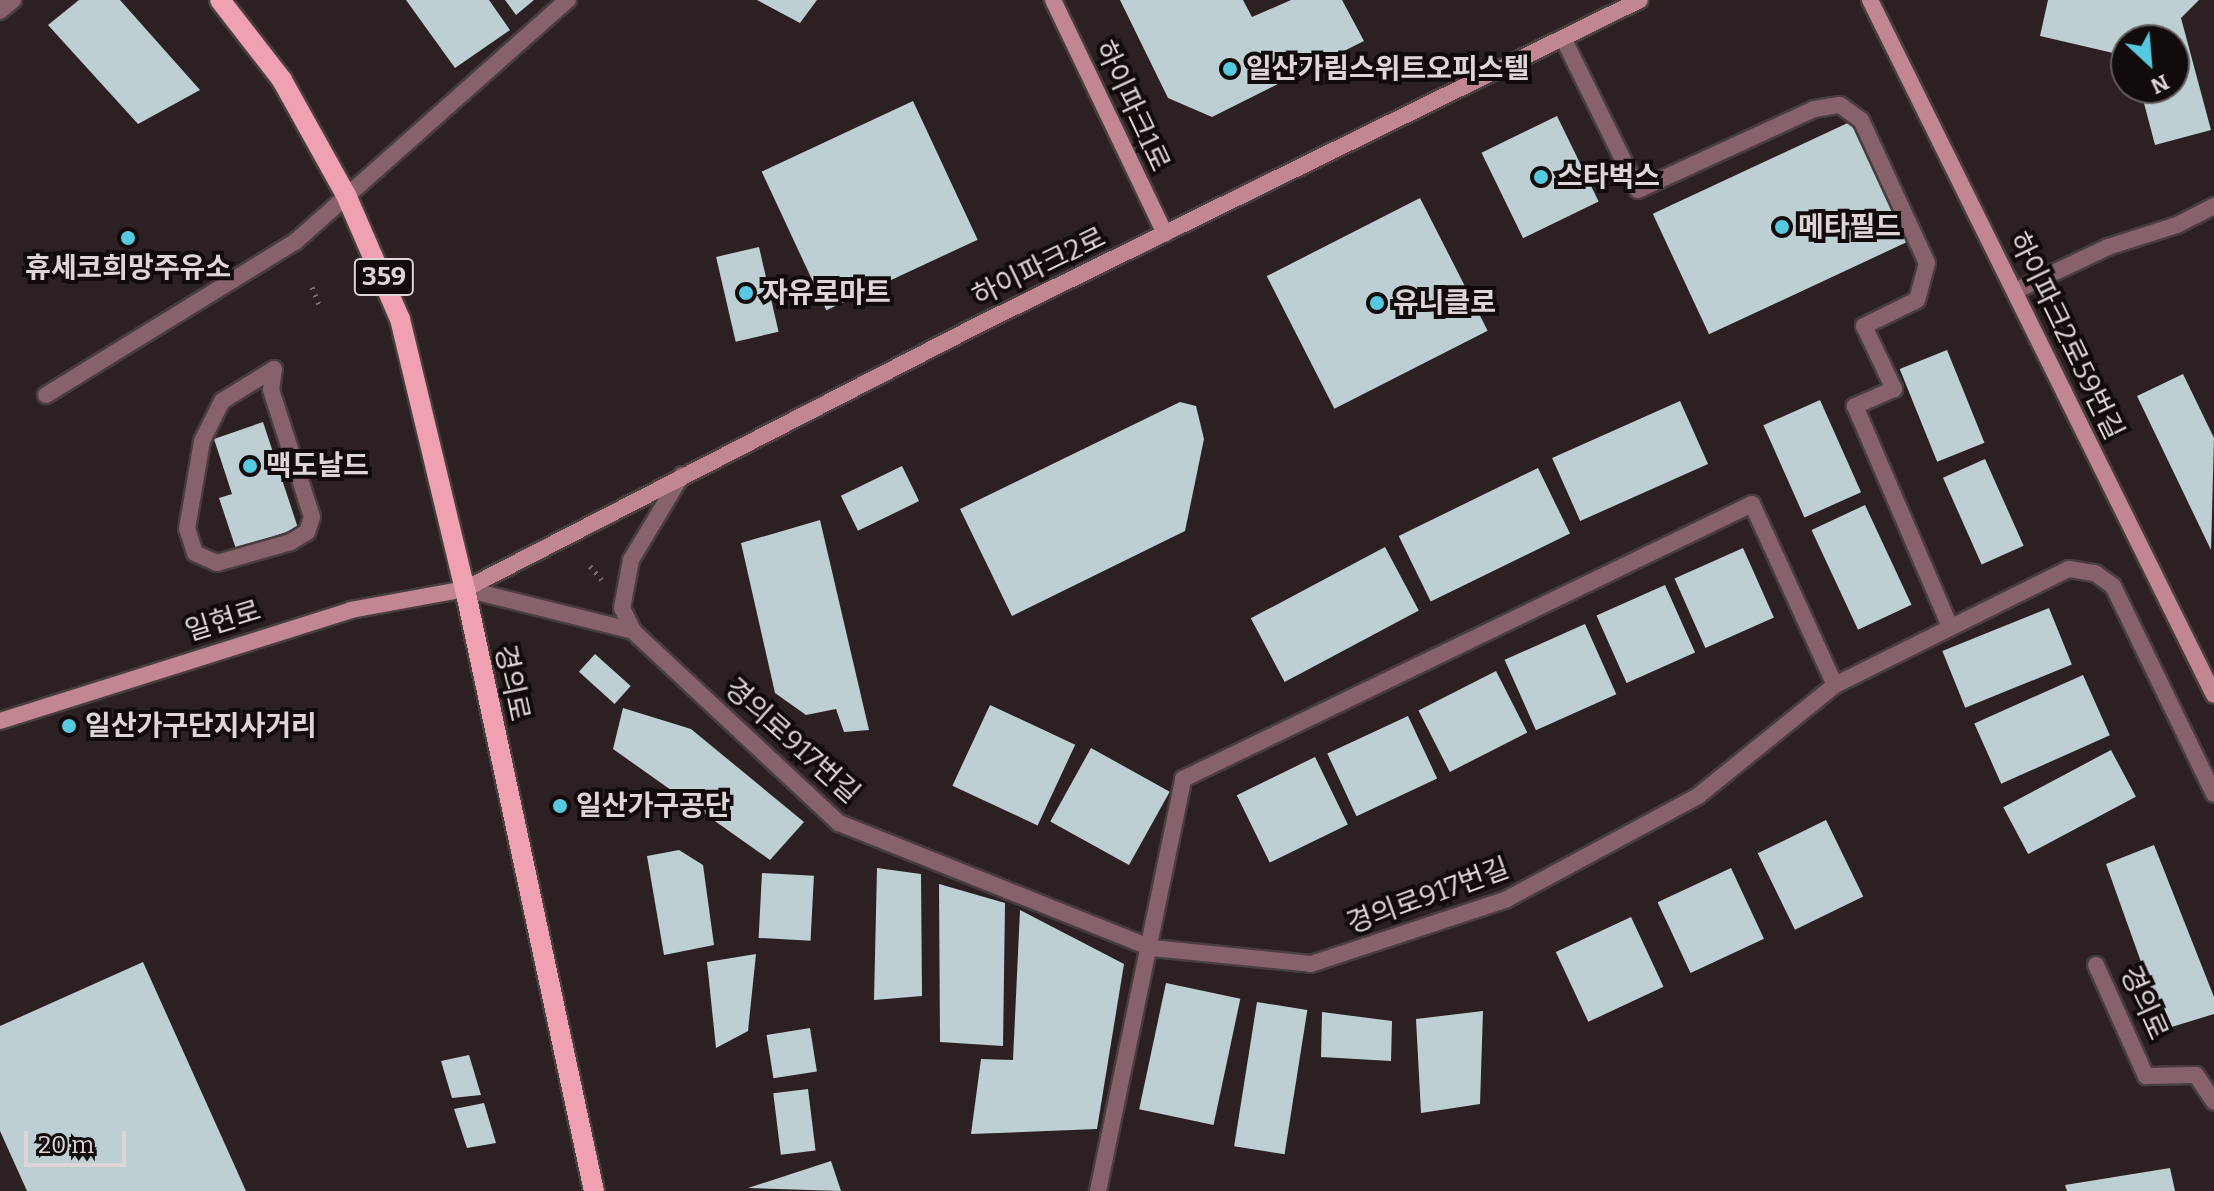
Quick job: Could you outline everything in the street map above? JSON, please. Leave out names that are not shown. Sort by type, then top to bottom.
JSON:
[{"type":"main road","name":"경의로","points":[[220,0],[282,80],[346,195],[400,319],[465,589],[594,1191]]},
{"type":"street","points":[[0,11],[13,0]]},
{"type":"street","points":[[46,395],[295,242],[568,0]]},
{"type":"street","name":"하이파크1로","points":[[1053,0],[1165,234]]},
{"type":"street","name":"하이파크2로","points":[[465,589],[682,475],[1640,0]]},
{"type":"street","name":"하이파크2로59번길","points":[[1870,0],[2214,695]]},
{"type":"street","points":[[1563,38],[1638,190],[1814,109],[1840,105],[1861,120],[1927,263],[1917,300],[1864,326],[1894,389],[1855,406],[1950,627]]},
{"type":"street","points":[[2015,291],[2108,247],[2177,225],[2214,206]]},
{"type":"street","points":[[274,369],[271,390],[312,517],[307,532],[291,542],[217,563],[195,553],[187,529],[202,441],[222,401],[274,369]]},
{"type":"street","points":[[633,631],[622,608],[631,560],[682,475]]},
{"type":"street","points":[[1098,1191],[1152,948],[1183,779],[1752,504],[1835,685]]},
{"type":"street","name":"경의로917번길","points":[[633,631],[839,823],[1152,948],[1311,964],[1507,899],[1698,796],[1835,685],[2069,569],[2095,573],[2113,586],[2214,794]]},
{"type":"street","points":[[465,589],[633,631]]},
{"type":"street","name":"일현로","points":[[0,721],[351,610],[465,589]]},
{"type":"street","name":"경의로","points":[[2096,965],[2146,1076],[2196,1075],[2214,1102]]},
{"type":"path","points":[[312,287],[320,307]]},
{"type":"path","points":[[590,566],[605,583]]},
{"type":"building","points":[[79,0],[120,0],[200,90],[138,124],[48,25]]},
{"type":"building","points":[[406,0],[489,0],[510,30],[455,68]]},
{"type":"building","points":[[505,0],[534,0],[516,15]]},
{"type":"building","points":[[757,0],[817,0],[800,23]]},
{"type":"building","name":"일산가림스위트오피스텔","points":[[1120,0],[1243,0],[1252,17],[1291,0],[1342,0],[1364,41],[1212,117],[1168,98]]},
{"type":"building","points":[[2048,0],[2199,0],[2181,18],[2183,24],[2110,24],[2110,52],[2040,36]]},
{"type":"building","points":[[2190,52],[2211,130],[2155,145],[2144,104],[2190,104]]},
{"type":"building","name":"자유로마트","points":[[913,101],[978,240],[826,310],[762,172]]},
{"type":"building","name":"스타벅스","points":[[1557,116],[1599,201],[1523,238],[1482,153]]},
{"type":"building","name":"메타필드","points":[[1854,120],[1910,241],[1709,334],[1653,214]]},
{"type":"building","name":"유니클로","points":[[1420,198],[1488,331],[1334,409],[1267,276]]},
{"type":"building","name":"자유로마트","points":[[759,247],[779,332],[736,342],[716,257]]},
{"type":"building","points":[[1947,350],[1984,443],[1937,462],[1900,369]]},
{"type":"building","points":[[2183,374],[2214,438],[2211,550],[2137,396]]},
{"type":"building","points":[[1820,400],[1861,492],[1804,517],[1763,425]]},
{"type":"building","points":[[1680,401],[1708,464],[1580,521],[1552,458]]},
{"type":"building","points":[[1180,402],[1196,406],[1204,439],[1185,531],[1012,616],[960,509]]},
{"type":"building","name":"맥도날드","points":[[263,422],[298,528],[236,549],[219,498],[232,494],[214,439]]},
{"type":"building","points":[[1985,459],[2024,546],[1982,564],[1943,478]]},
{"type":"building","points":[[902,466],[919,501],[858,531],[841,496]]},
{"type":"building","points":[[1538,468],[1570,534],[1431,602],[1399,536]]},
{"type":"building","points":[[1865,505],[1911,605],[1858,630],[1812,530]]},
{"type":"building","points":[[820,520],[869,730],[844,732],[836,709],[806,715],[775,693],[741,543]]},
{"type":"building","points":[[1385,547],[1419,611],[1285,682],[1251,618]]},
{"type":"building","points":[[1743,548],[1774,617],[1705,648],[1674,579]]},
{"type":"building","points":[[1665,585],[1695,653],[1627,683],[1596,616]]},
{"type":"building","points":[[2049,608],[2072,665],[1965,708],[1942,651]]},
{"type":"building","points":[[1585,624],[1616,694],[1536,730],[1505,660]]},
{"type":"building","points":[[595,654],[631,686],[615,704],[579,672]]},
{"type":"building","points":[[1496,671],[1527,732],[1450,772],[1418,710]]},
{"type":"building","points":[[2083,675],[2110,735],[2001,784],[1974,723]]},
{"type":"building","points":[[990,705],[1075,745],[1038,825],[952,786]]},
{"type":"building","points":[[623,708],[691,729],[804,822],[770,860],[613,749]]},
{"type":"building","points":[[1408,716],[1437,779],[1356,816],[1327,754]]},
{"type":"building","points":[[1091,748],[1170,792],[1129,865],[1050,821]]},
{"type":"building","points":[[2111,750],[2136,797],[2028,854],[2003,807]]},
{"type":"building","points":[[1315,757],[1348,824],[1270,863],[1237,795]]},
{"type":"building","points":[[1826,820],[1863,896],[1795,930],[1758,853]]},
{"type":"building","points":[[2154,845],[2214,997],[2214,1014],[2165,1029],[2106,864]]},
{"type":"building","points":[[679,850],[703,865],[714,945],[664,955],[647,856]]},
{"type":"building","points":[[877,868],[921,874],[922,996],[874,1000]]},
{"type":"building","points":[[1731,868],[1764,939],[1691,973],[1658,902]]},
{"type":"building","points":[[762,873],[814,876],[811,941],[759,938]]},
{"type":"building","points":[[939,884],[1005,903],[1003,1046],[940,1042]]},
{"type":"building","points":[[1020,910],[1124,964],[1097,1129],[971,1134],[981,1059],[1013,1060]]},
{"type":"building","points":[[1631,917],[1664,987],[1588,1022],[1556,952]]},
{"type":"building","points":[[756,954],[748,1031],[716,1048],[707,962]]},
{"type":"building","points":[[143,962],[246,1191],[27,1191],[0,1131],[0,1026]]},
{"type":"building","points":[[1166,983],[1240,999],[1214,1125],[1139,1109]]},
{"type":"building","points":[[1257,1002],[1307,1010],[1285,1154],[1234,1146]]},
{"type":"building","points":[[1483,1011],[1480,1104],[1421,1113],[1416,1019]]},
{"type":"building","points":[[1322,1012],[1392,1021],[1391,1061],[1321,1057]]},
{"type":"building","points":[[810,1028],[817,1071],[773,1078],[767,1035]]},
{"type":"building","points":[[469,1055],[481,1095],[452,1098],[441,1061]]},
{"type":"building","points":[[808,1089],[816,1151],[781,1155],[773,1093]]},
{"type":"building","points":[[484,1103],[496,1143],[467,1148],[454,1109]]},
{"type":"building","points":[[831,1161],[841,1191],[748,1188]]},
{"type":"building","points":[[2170,1168],[2175,1191],[2067,1191],[2065,1185]]},
{"type":"place","name":"일산가림스위트오피스텔","points":[[1230,69]]},
{"type":"place","name":"스타벅스","points":[[1541,177]]},
{"type":"place","name":"메타필드","points":[[1782,227]]},
{"type":"place","name":"휴세코희망주유소","points":[[128,238]]},
{"type":"place","name":"자유로마트","points":[[746,293]]},
{"type":"place","name":"유니클로","points":[[1377,303]]},
{"type":"place","name":"맥도날드","points":[[250,466]]},
{"type":"place","name":"일산가구단지사거리","points":[[69,726]]},
{"type":"place","name":"일산가구공단","points":[[560,806]]}]
